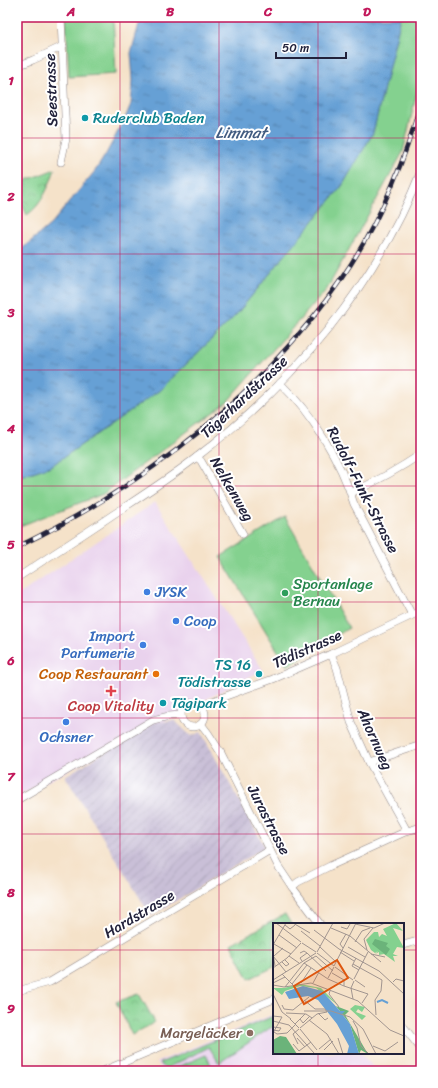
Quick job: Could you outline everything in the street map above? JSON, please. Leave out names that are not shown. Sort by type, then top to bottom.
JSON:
[{"type":"street","name":"Seestrasse","points":[[61,17],[66,139],[61,162]]},
{"type":"street","points":[[17,66],[63,46]]},
{"type":"street","name":"Tägerhardstrasse","points":[[17,578],[158,485],[197,457],[248,414],[280,383],[310,352],[358,289],[392,234],[420,174]]},
{"type":"street","name":"Rudolf-Funk-Strasse","points":[[280,383],[301,406],[324,439],[351,493],[354,504],[412,615]]},
{"type":"street","points":[[351,493],[410,462],[421,454]]},
{"type":"street","name":"Nelkenweg","points":[[197,457],[202,461],[243,534]]},
{"type":"street","name":"Tödistrasse","points":[[203,708],[215,700],[273,679],[331,654],[421,611]]},
{"type":"street","name":"Ahornweg","points":[[331,654],[337,668],[351,722],[369,762],[408,831]]},
{"type":"street","points":[[190,703],[197,704],[203,708],[204,718],[201,724],[193,727],[186,725],[181,719],[183,708],[190,703]]},
{"type":"street","points":[[17,800],[153,720],[181,715]]},
{"type":"street","name":"Jurastrasse","points":[[201,724],[221,753],[278,866],[319,923]]},
{"type":"street","points":[[369,762],[421,745]]},
{"type":"street","points":[[292,887],[298,882],[330,866],[408,831],[421,827]]},
{"type":"street","name":"Hardstrasse","points":[[17,991],[50,982],[270,850]]},
{"type":"street","points":[[404,945],[421,940]]},
{"type":"street","points":[[103,1071],[273,999]]},
{"type":"street","points":[[404,1027],[420,1046]]},
{"type":"shaded area","name":"Tägipark","points":[[155,502],[263,670],[17,797],[17,596]]},
{"type":"shaded area","points":[[174,720],[191,736],[201,732],[265,847],[151,916],[65,776],[154,723]]},
{"type":"shaded area","name":"Margeläcker","points":[[273,1014],[273,1054],[362,1054],[376,1071],[163,1071],[157,1062]]},
{"type":"green space","points":[[66,17],[113,17],[116,74],[69,77]]},
{"type":"green space","points":[[401,17],[421,17],[421,75],[403,152],[327,289],[227,402],[103,494],[17,527],[17,477],[51,466],[160,390],[235,316],[342,186],[373,133]]},
{"type":"green space","points":[[55,169],[41,201],[27,215],[17,194],[17,184]]},
{"type":"green space","name":"Sportanlage Bernau","points":[[285,517],[349,628],[287,666],[220,557]]},
{"type":"green space","points":[[285,914],[290,923],[273,923],[273,967],[249,979],[231,944]]},
{"type":"green space","points":[[139,994],[155,1022],[132,1035],[116,1002]]},
{"type":"green space","points":[[273,1016],[273,1027],[219,1063],[209,1047],[165,1069],[160,1063]]},
{"type":"green space","points":[[206,1055],[214,1071],[167,1071]]},
{"type":"water","name":"Limmat","points":[[141,17],[401,17],[373,133],[342,186],[235,316],[160,390],[51,466],[17,477],[17,253],[51,224],[95,171],[106,154],[126,116],[131,104],[133,80],[131,53]]},
{"type":"railway","points":[[17,547],[94,506],[166,458],[232,404],[293,341],[338,284],[363,245],[401,164],[421,101]]},
{"type":"place","name":"Ruderclub Baden","points":[[85,118]]},
{"type":"place","name":"JYSK","points":[[147,592]]},
{"type":"place","name":"Sportanlage Bernau","points":[[285,593]]},
{"type":"place","name":"Coop","points":[[176,621]]},
{"type":"place","name":"Import Parfumerie","points":[[143,645]]},
{"type":"place","name":"Coop Restaurant","points":[[156,674]]},
{"type":"place","name":"TS 16 Tödistrasse","points":[[259,674]]},
{"type":"place","name":"Coop Vitality","points":[[111,691]]},
{"type":"place","name":"Tägipark","points":[[163,703]]},
{"type":"place","name":"Ochsner","points":[[66,722]]},
{"type":"place","name":"Margeläcker","points":[[250,1033]]}]
